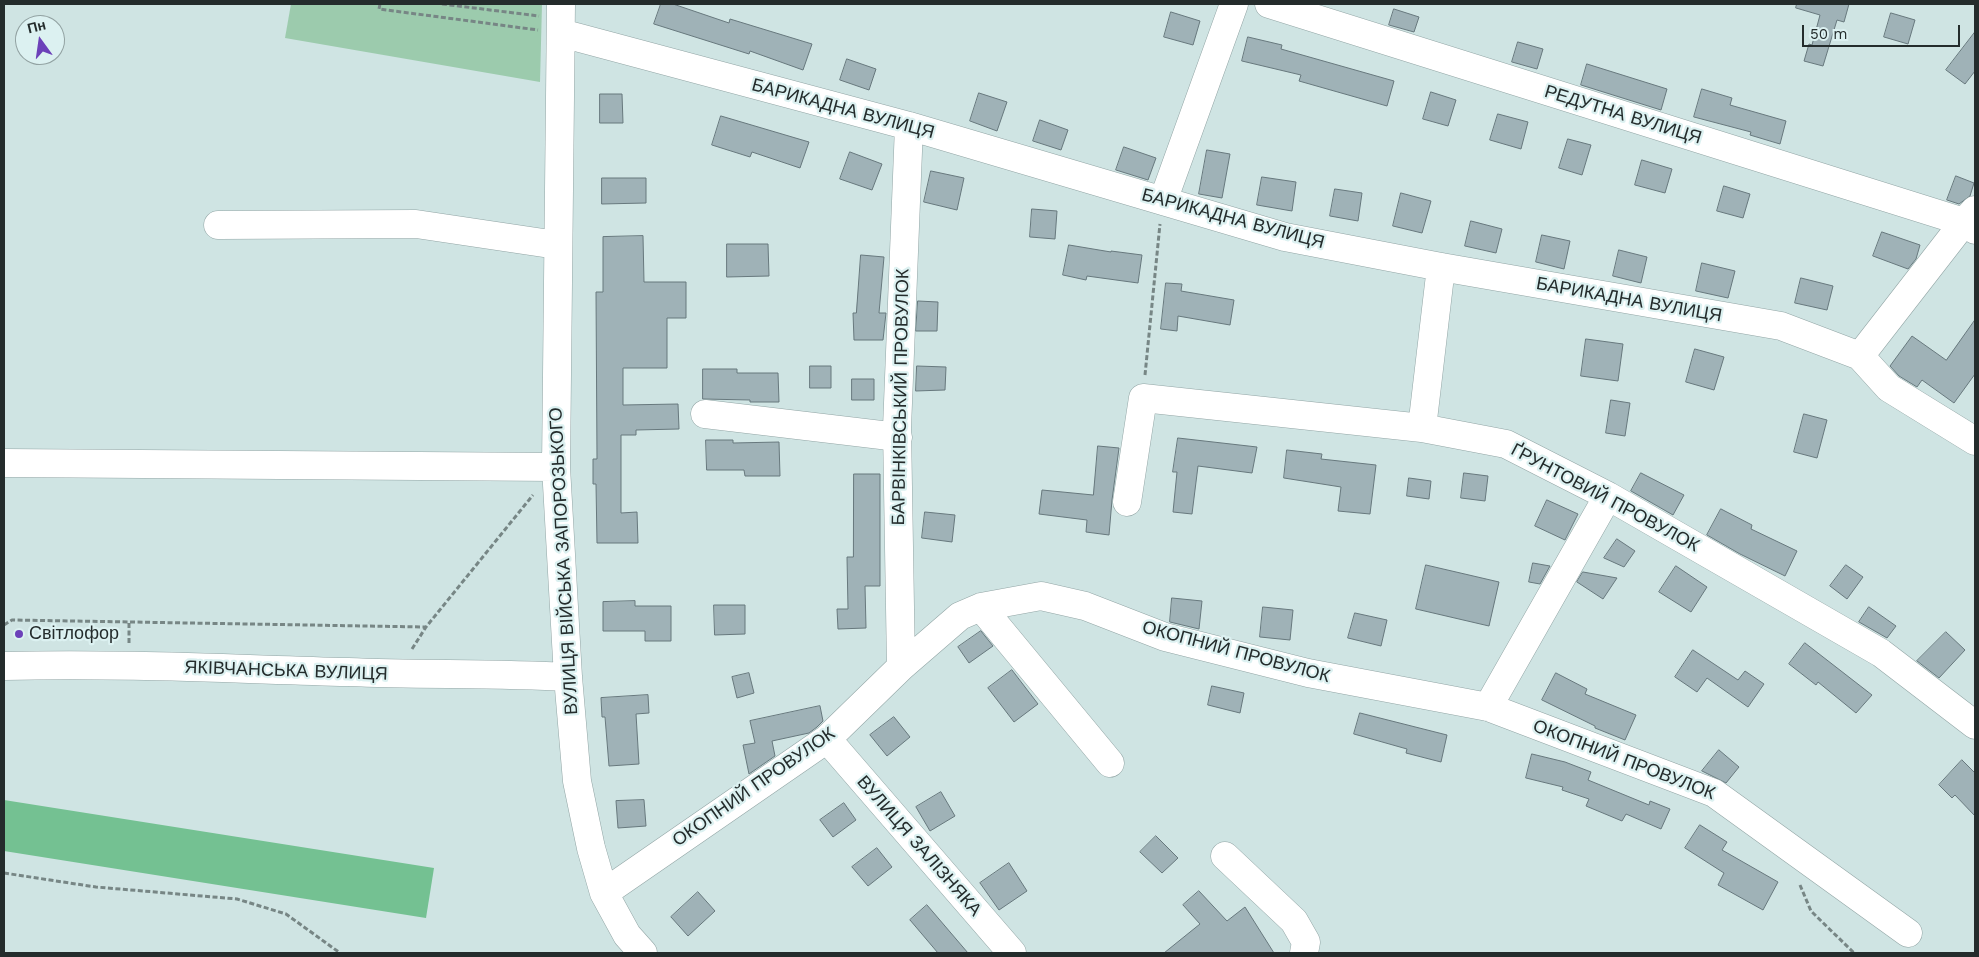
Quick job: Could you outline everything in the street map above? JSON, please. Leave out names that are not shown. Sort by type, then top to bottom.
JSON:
[{"type":"street","points":[[1163,201],[1234,4]]},
{"type":"street","name":"РЕДУТНА ВУЛИЦЯ","points":[[1269,4],[1971,220]]},
{"type":"street","name":"БАРИКАДНА ВУЛИЦЯ","points":[[561,18],[909,126],[1285,236],[1441,266],[1780,326],[1860,356],[1889,388],[1975,441]]},
{"type":"street","name":"ВУЛИЦЯ ВІЙСЬКА ЗАПОРОЗЬКОГО","points":[[561,18],[556,467],[568,677],[577,781],[591,848],[604,892],[629,947]]},
{"type":"street","name":"БАРВІНКІВСЬКИЙ ПРОВУЛОК","points":[[901,667],[898,437],[909,126]]},
{"type":"street","points":[[1860,356],[1971,220]]},
{"type":"street","points":[[218,225],[416,224],[558,245]]},
{"type":"street","points":[[1422,428],[1441,266]]},
{"type":"street","points":[[1127,502],[1143,398]]},
{"type":"street","name":"ҐРУНТОВИЙ ПРОВУЛОК","points":[[1143,398],[1422,428],[1506,444],[1608,496],[1881,653],[1975,725]]},
{"type":"street","points":[[705,414],[898,437]]},
{"type":"street","points":[[4,463],[556,467]]},
{"type":"street","points":[[1488,707],[1608,496]]},
{"type":"street","name":"ОКОПНИЙ ПРОВУЛОК","points":[[604,892],[827,739],[901,667],[960,616],[981,607],[1041,596],[1085,606],[1165,637],[1308,672],[1488,707],[1714,793],[1908,933]]},
{"type":"street","points":[[981,607],[1110,763]]},
{"type":"street","name":"ЯКІВЧАНСЬКА ВУЛИЦЯ","points":[[4,666],[128,666],[398,674],[515,674],[568,677]]},
{"type":"street","name":"ВУЛИЦЯ ЗАЛІЗНЯКА","points":[[827,739],[1012,953]]},
{"type":"street","points":[[1225,856],[1294,921],[1306,942],[1304,953]]},
{"type":"path","points":[[380,4],[379,10],[561,18]]},
{"type":"path","points":[[442,4],[561,18]]},
{"type":"path","points":[[1143,398],[1163,201]]},
{"type":"path","points":[[398,674],[426,627],[556,467]]},
{"type":"path","points":[[4,625],[12,620],[426,627]]},
{"type":"path","points":[[1790,848],[1797,879],[1811,911],[1854,953]]},
{"type":"path","points":[[4,873],[96,887],[237,899],[286,914],[340,953]]},
{"type":"green space","points":[[291,4],[542,4],[540,82],[285,38]]},
{"type":"green space","points":[[4,800],[434,868],[426,918],[4,851]]},
{"type":"building","points":[[661,4],[673,4],[729,23],[730,19],[812,44],[803,70],[750,51],[749,54],[654,24]]},
{"type":"building","points":[[1797,4],[1849,4],[1844,22],[1837,20],[1823,66],[1804,61],[1809,44],[1812,45],[1820,15],[1796,8]]},
{"type":"building","points":[[1394,9],[1419,17],[1414,32],[1389,25]]},
{"type":"building","points":[[1171,12],[1200,21],[1193,45],[1164,37]]},
{"type":"building","points":[[1891,13],[1915,20],[1908,44],[1884,37]]},
{"type":"building","points":[[1975,32],[1975,71],[1965,84],[1946,70]]},
{"type":"building","points":[[1248,37],[1282,45],[1281,49],[1394,81],[1387,106],[1299,81],[1301,75],[1242,61]]},
{"type":"building","points":[[1518,42],[1543,49],[1537,69],[1512,62]]},
{"type":"building","points":[[847,59],[876,69],[869,90],[840,80]]},
{"type":"building","points":[[1587,64],[1667,89],[1661,110],[1581,85]]},
{"type":"building","points":[[1702,89],[1732,98],[1730,105],[1786,121],[1780,144],[1750,135],[1751,132],[1694,117]]},
{"type":"building","points":[[1431,92],[1456,100],[1448,126],[1423,119]]},
{"type":"building","points":[[979,93],[1007,102],[997,131],[970,121]]},
{"type":"building","points":[[600,94],[622,94],[623,123],[600,123]]},
{"type":"building","points":[[1498,114],[1528,122],[1521,149],[1490,140]]},
{"type":"building","points":[[721,116],[809,142],[800,168],[752,152],[750,157],[712,145]]},
{"type":"building","points":[[1040,120],[1068,130],[1061,150],[1033,141]]},
{"type":"building","points":[[1568,139],[1591,145],[1582,175],[1559,168]]},
{"type":"building","points":[[1124,147],[1156,158],[1148,180],[1116,170]]},
{"type":"building","points":[[1207,150],[1230,154],[1222,198],[1199,194]]},
{"type":"building","points":[[850,152],[882,164],[872,190],[840,179]]},
{"type":"building","points":[[1642,160],[1672,169],[1665,193],[1635,185]]},
{"type":"building","points":[[931,171],[964,178],[957,210],[924,202]]},
{"type":"building","points":[[1956,176],[1974,183],[1970,196],[1959,204],[1947,200]]},
{"type":"building","points":[[1262,177],[1296,182],[1292,211],[1257,205]]},
{"type":"building","points":[[602,178],[646,178],[646,203],[602,204]]},
{"type":"building","points":[[1724,186],[1750,194],[1743,218],[1717,211]]},
{"type":"building","points":[[1335,189],[1362,193],[1358,221],[1330,216]]},
{"type":"building","points":[[1401,193],[1431,201],[1422,233],[1393,226]]},
{"type":"building","points":[[1032,209],[1057,211],[1055,239],[1030,237]]},
{"type":"building","points":[[1471,221],[1502,229],[1496,253],[1465,246]]},
{"type":"building","points":[[1882,232],[1920,245],[1916,259],[1908,269],[1873,256]]},
{"type":"building","points":[[1542,235],[1570,241],[1564,269],[1536,262]]},
{"type":"building","points":[[643,236],[644,282],[686,282],[686,318],[667,318],[667,368],[623,368],[623,405],[678,404],[679,429],[636,430],[636,435],[621,435],[621,513],[637,512],[638,543],[597,543],[596,484],[593,484],[593,459],[597,459],[596,292],[603,292],[603,237]]},
{"type":"building","points":[[727,244],[768,244],[769,276],[727,277]]},
{"type":"building","points":[[1069,245],[1142,255],[1138,283],[1087,276],[1086,280],[1063,275]]},
{"type":"building","points":[[1619,250],[1647,257],[1641,283],[1613,276]]},
{"type":"building","points":[[861,255],[884,257],[879,313],[886,313],[883,340],[854,340],[853,313],[856,313]]},
{"type":"building","points":[[1702,263],[1735,271],[1728,298],[1696,291]]},
{"type":"building","points":[[1801,278],[1833,286],[1827,310],[1795,303]]},
{"type":"building","points":[[1166,283],[1182,284],[1181,291],[1234,300],[1230,325],[1178,316],[1177,331],[1161,329]]},
{"type":"building","points":[[918,301],[938,302],[937,331],[916,331]]},
{"type":"building","points":[[1975,320],[1975,374],[1954,403],[1922,380],[1917,387],[1899,376],[1890,366],[1912,336],[1946,360]]},
{"type":"building","points":[[1586,339],[1623,344],[1618,381],[1581,376]]},
{"type":"building","points":[[1695,349],[1724,357],[1714,390],[1686,382]]},
{"type":"building","points":[[810,366],[831,366],[831,388],[810,388]]},
{"type":"building","points":[[917,366],[946,367],[945,390],[916,391]]},
{"type":"building","points":[[703,369],[737,369],[737,373],[778,373],[779,402],[703,399]]},
{"type":"building","points":[[852,379],[874,379],[874,400],[852,400]]},
{"type":"building","points":[[1611,400],[1630,403],[1625,436],[1606,433]]},
{"type":"building","points":[[1804,414],[1827,420],[1817,458],[1794,452]]},
{"type":"building","points":[[1178,438],[1257,447],[1252,473],[1198,466],[1192,514],[1173,512],[1177,472],[1173,472]]},
{"type":"building","points":[[706,440],[733,440],[733,443],[779,442],[780,476],[745,476],[744,470],[707,470]]},
{"type":"building","points":[[1098,446],[1119,448],[1109,535],[1086,532],[1087,520],[1039,514],[1042,490],[1093,495]]},
{"type":"building","points":[[1287,450],[1322,454],[1321,459],[1376,465],[1370,514],[1338,511],[1341,487],[1284,478]]},
{"type":"building","points":[[1464,473],[1488,476],[1485,501],[1461,498]]},
{"type":"building","points":[[1641,473],[1684,495],[1673,515],[1631,491]]},
{"type":"building","points":[[854,474],[880,474],[880,586],[865,586],[866,628],[838,629],[837,609],[848,609],[847,557],[853,557]]},
{"type":"building","points":[[1409,478],[1431,481],[1429,499],[1407,496]]},
{"type":"building","points":[[1547,500],[1578,514],[1565,540],[1535,526]]},
{"type":"building","points":[[1721,509],[1752,525],[1751,529],[1797,551],[1785,576],[1707,535]]},
{"type":"building","points":[[925,512],[955,515],[952,542],[922,538]]},
{"type":"building","points":[[1617,539],[1635,551],[1624,567],[1604,558]]},
{"type":"building","points":[[1533,563],[1550,566],[1540,584],[1529,582]]},
{"type":"building","points":[[1426,565],[1499,582],[1489,626],[1416,609]]},
{"type":"building","points":[[1846,565],[1863,577],[1847,599],[1830,586]]},
{"type":"building","points":[[1676,566],[1707,587],[1691,612],[1659,592]]},
{"type":"building","points":[[1583,572],[1617,578],[1603,599],[1577,582]]},
{"type":"building","points":[[1172,598],[1202,601],[1199,629],[1170,622]]},
{"type":"building","points":[[635,601],[635,606],[671,606],[671,641],[645,641],[645,631],[603,631],[603,602]]},
{"type":"building","points":[[714,605],[745,605],[745,634],[715,635]]},
{"type":"building","points":[[1263,607],[1293,610],[1290,640],[1260,637]]},
{"type":"building","points":[[1869,607],[1896,626],[1887,638],[1859,622]]},
{"type":"building","points":[[1355,613],[1387,620],[1381,646],[1348,638]]},
{"type":"building","points":[[981,631],[993,646],[969,663],[958,647]]},
{"type":"building","points":[[1946,632],[1965,650],[1939,678],[1917,661]]},
{"type":"building","points":[[1805,643],[1872,695],[1856,713],[1818,682],[1816,685],[1789,664]]},
{"type":"building","points":[[1693,650],[1738,680],[1745,671],[1764,684],[1748,707],[1707,678],[1697,692],[1675,677]]},
{"type":"building","points":[[1012,670],[1038,704],[1014,722],[988,688]]},
{"type":"building","points":[[749,673],[754,693],[737,698],[732,677]]},
{"type":"building","points":[[1556,673],[1587,689],[1585,694],[1636,715],[1625,740],[1595,728],[1595,726],[1542,700]]},
{"type":"building","points":[[1212,686],[1244,693],[1240,713],[1208,705]]},
{"type":"building","points":[[648,695],[649,713],[636,714],[639,764],[609,766],[605,717],[602,717],[601,698]]},
{"type":"building","points":[[820,706],[823,721],[817,727],[809,733],[772,741],[775,756],[749,774],[743,745],[755,743],[750,721]]},
{"type":"building","points":[[1360,713],[1447,735],[1441,762],[1406,753],[1407,749],[1354,734]]},
{"type":"building","points":[[894,717],[910,737],[887,756],[870,735]]},
{"type":"building","points":[[1719,750],[1739,767],[1726,783],[1702,771]]},
{"type":"building","points":[[1532,754],[1565,762],[1591,772],[1588,780],[1649,805],[1650,801],[1670,809],[1661,829],[1626,814],[1622,821],[1586,806],[1589,799],[1562,790],[1563,787],[1526,778]]},
{"type":"building","points":[[1962,760],[1975,773],[1975,816],[1955,795],[1952,798],[1939,785]]},
{"type":"building","points":[[941,792],[955,816],[930,831],[916,807]]},
{"type":"building","points":[[644,800],[646,826],[618,828],[616,801]]},
{"type":"building","points":[[844,803],[856,820],[833,837],[820,820]]},
{"type":"building","points":[[1700,825],[1727,842],[1722,850],[1778,882],[1763,910],[1718,885],[1724,873],[1685,848]]},
{"type":"building","points":[[1156,836],[1178,858],[1162,873],[1140,852]]},
{"type":"building","points":[[877,848],[892,867],[868,886],[852,867]]},
{"type":"building","points":[[1009,863],[1027,891],[999,910],[980,883]]},
{"type":"building","points":[[1199,891],[1227,921],[1245,907],[1274,953],[1164,953],[1200,924],[1183,905]]},
{"type":"building","points":[[698,892],[715,911],[688,936],[671,917]]},
{"type":"building","points":[[927,905],[968,953],[938,953],[910,920]]},
{"type":"place","name":"Світлофор","points":[[19,634]]}]
